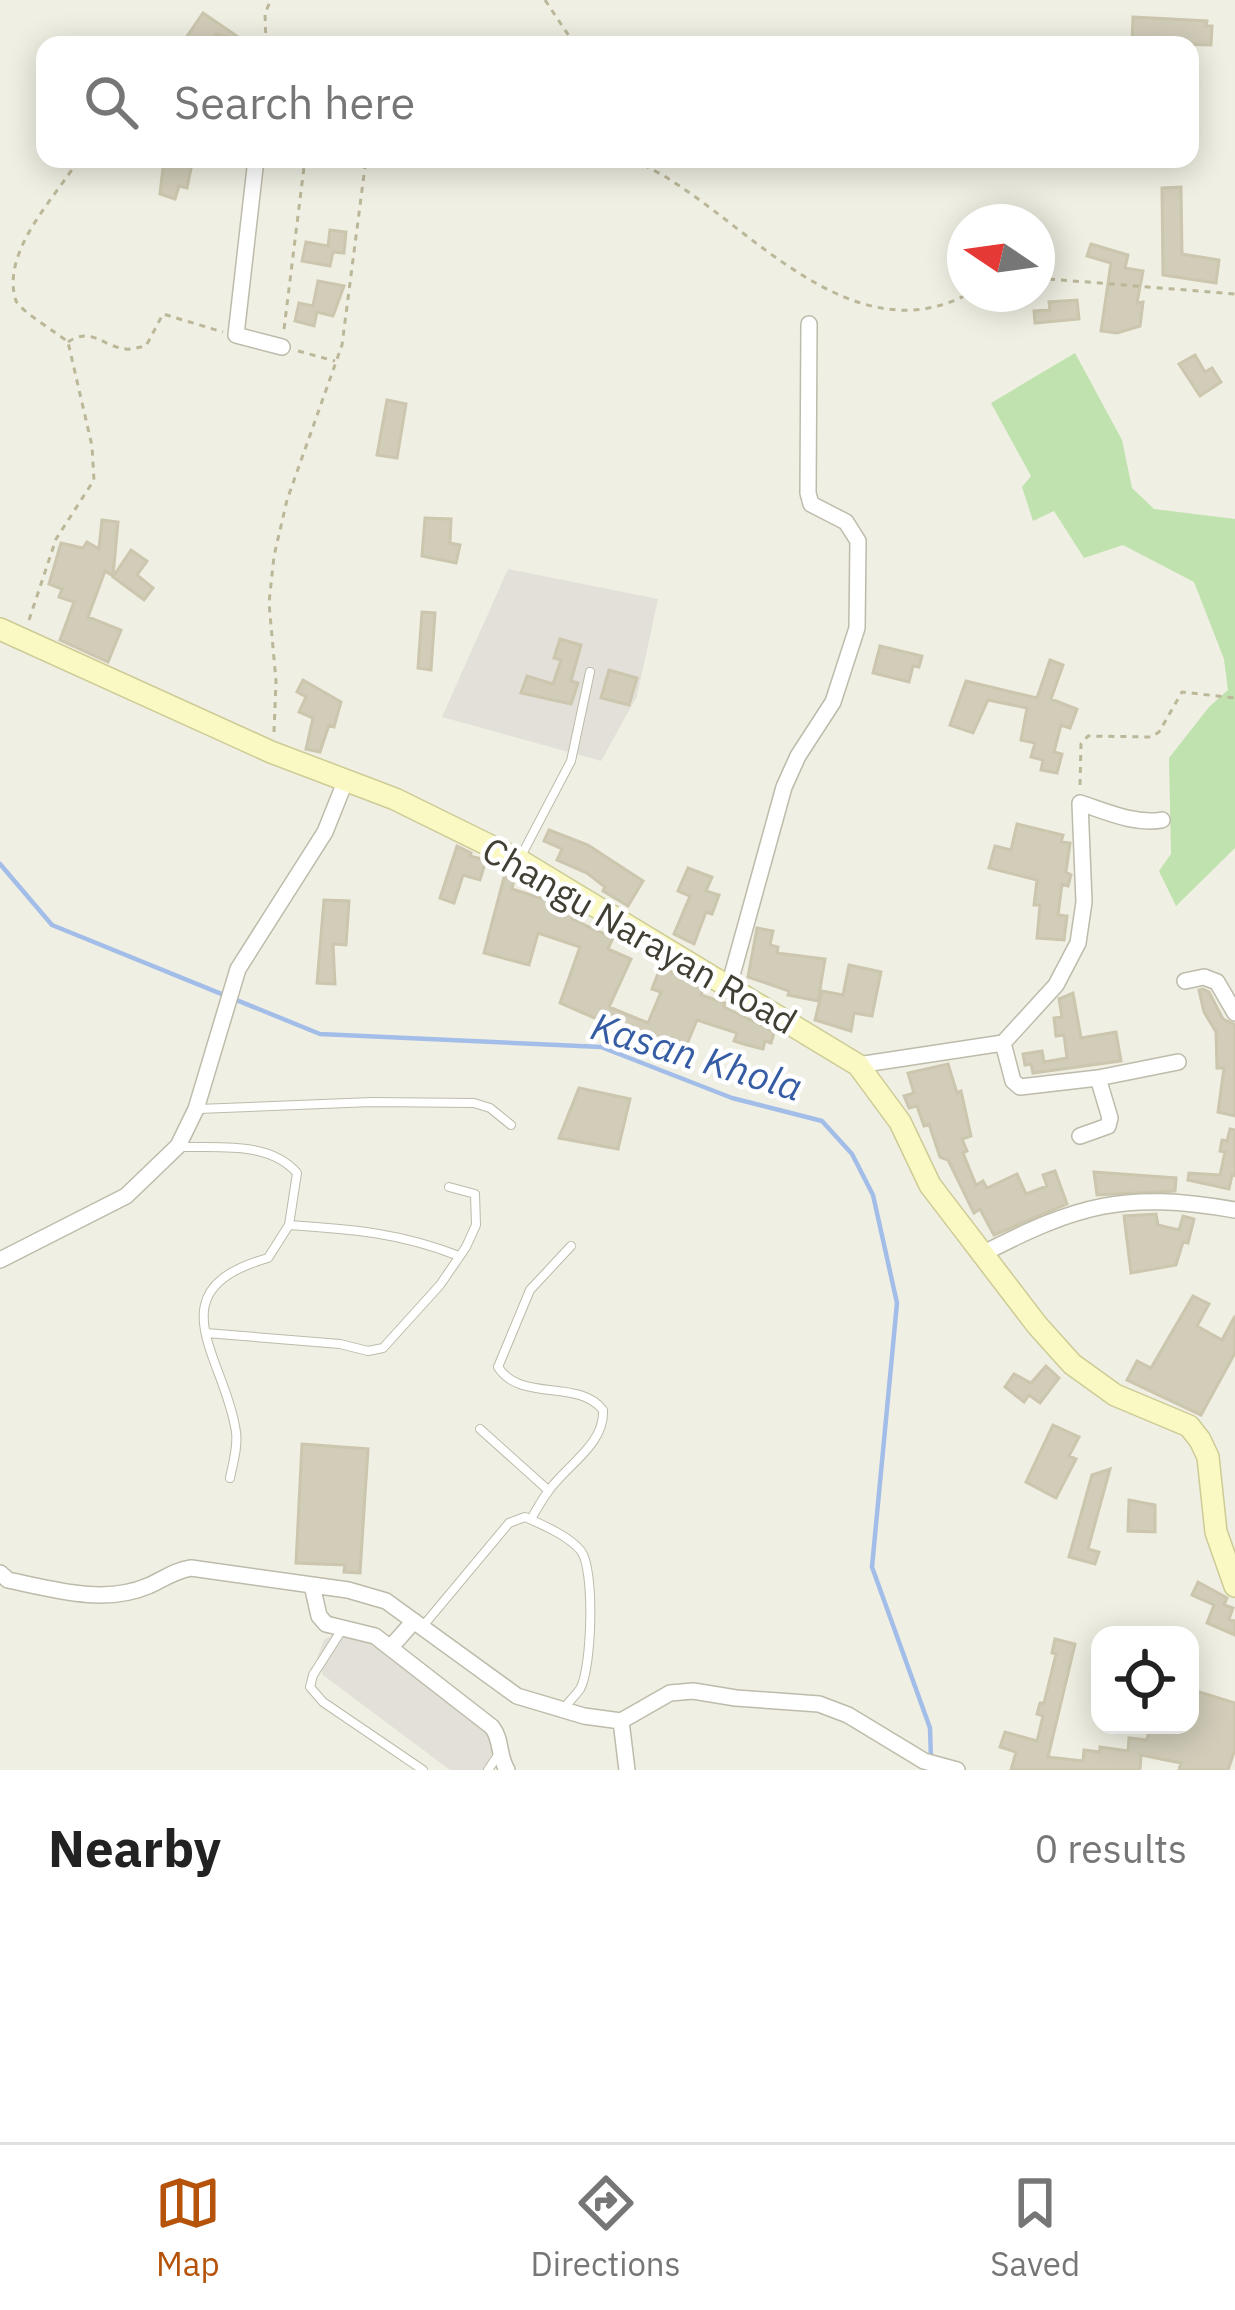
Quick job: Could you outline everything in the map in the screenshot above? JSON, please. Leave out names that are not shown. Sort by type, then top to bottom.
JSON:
[{"type":"main road","name":"Changu Narayan Road","points":[[0,629],[271,752],[395,799],[519,860],[858,1065],[881,1092],[930,1185],[980,1255],[1072,1364],[1115,1395],[1189,1426],[1200,1440],[1208,1457],[1216,1532],[1235,1586]]},
{"type":"street","points":[[255,168],[236,335],[282,346]]},
{"type":"street","points":[[729,986],[784,787],[833,702],[857,628],[858,541],[846,522],[811,505],[808,493],[809,324]]},
{"type":"street","points":[[0,1259],[126,1196],[178,1146],[196,1109],[238,969],[325,832],[345,782]]},
{"type":"street","points":[[858,1065],[1003,1042],[1056,985],[1078,943],[1084,902],[1080,803],[1121,816],[1162,820]]},
{"type":"street","points":[[1185,981],[1204,977],[1217,982],[1235,1013]]},
{"type":"street","points":[[1003,1042],[1013,1081],[1020,1087],[1178,1062]]},
{"type":"street","points":[[1080,1136],[1108,1126],[1098,1078]]},
{"type":"street","points":[[980,1255],[1038,1226],[1107,1203],[1173,1199],[1235,1210]]},
{"type":"street","points":[[3,1581],[103,1594],[149,1586],[176,1570],[191,1568],[312,1585],[386,1601],[517,1696],[563,1711],[621,1721],[670,1693],[693,1690],[736,1699],[819,1704],[848,1715],[924,1761],[954,1769]]},
{"type":"street","points":[[312,1585],[326,1624],[375,1636],[492,1726],[499,1742],[498,1765]]},
{"type":"street","points":[[391,1647],[418,1624]]},
{"type":"street","points":[[621,1721],[627,1770]]},
{"type":"lane","points":[[519,860],[571,761],[590,672]]},
{"type":"lane","points":[[196,1109],[474,1103],[490,1108],[511,1125]]},
{"type":"lane","points":[[178,1146],[254,1151],[285,1160],[297,1173],[289,1225],[268,1258],[242,1265],[221,1278],[206,1296],[206,1333],[237,1438],[230,1478]]},
{"type":"lane","points":[[206,1333],[340,1344],[368,1351],[383,1348],[440,1285],[476,1225],[475,1194],[448,1187]]},
{"type":"lane","points":[[289,1225],[369,1230],[416,1239],[459,1256]]},
{"type":"lane","points":[[531,1520],[548,1490],[599,1432],[603,1410],[586,1396],[510,1381],[498,1367],[530,1290],[571,1246]]},
{"type":"lane","points":[[480,1429],[548,1490]]},
{"type":"lane","points":[[418,1624],[509,1523],[531,1520],[578,1547],[587,1561],[586,1668],[581,1688],[563,1711]]},
{"type":"lane","points":[[343,1628],[310,1687],[323,1702],[423,1770]]},
{"type":"path","points":[[266,36],[265,13],[272,0]]},
{"type":"path","points":[[545,0],[569,36]]},
{"type":"path","points":[[23,639],[56,539],[94,480],[92,446],[68,342],[17,304],[8,270],[17,244],[72,168]]},
{"type":"path","points":[[304,168],[282,346],[336,362]]},
{"type":"path","points":[[271,752],[276,681],[268,603],[274,556],[287,500],[342,345],[364,168]]},
{"type":"path","points":[[648,168],[810,282],[850,299],[914,309],[947,300]]},
{"type":"path","points":[[1055,279],[1235,294]]},
{"type":"path","points":[[68,342],[98,336],[124,350],[146,346],[163,314],[236,335]]},
{"type":"path","points":[[1080,803],[1081,744],[1088,736],[1151,737],[1160,732],[1182,692],[1235,698]]},
{"type":"shaded area","points":[[508,569],[658,599],[637,696],[601,761],[442,717]]},
{"type":"shaded area","points":[[356,1630],[489,1729],[495,1748],[490,1765],[484,1770],[450,1770],[323,1675],[317,1658],[324,1640]]},
{"type":"green space","points":[[1075,353],[1122,440],[1132,488],[1154,509],[1235,519],[1235,848],[1176,906],[1159,871],[1171,854],[1169,758],[1228,690],[1224,659],[1194,582],[1123,545],[1084,558],[1054,511],[1033,521],[1022,487],[1031,476],[991,403]]},
{"type":"building","points":[[203,13],[237,36],[216,34],[187,36]]},
{"type":"building","points":[[1133,17],[1207,21],[1206,26],[1212,26],[1211,45],[1199,45],[1199,36],[1132,36]]},
{"type":"building","points":[[163,168],[191,168],[187,188],[179,186],[175,199],[160,194]]},
{"type":"building","points":[[1181,187],[1182,254],[1219,260],[1216,283],[1163,275],[1162,188]]},
{"type":"building","points":[[330,230],[346,232],[344,253],[333,252],[330,266],[302,261],[306,242],[328,246]]},
{"type":"building","points":[[1091,244],[1128,255],[1125,268],[1143,271],[1137,303],[1143,302],[1140,326],[1117,333],[1101,331],[1111,263],[1087,256]]},
{"type":"building","points":[[318,281],[344,286],[333,316],[317,312],[314,326],[295,321],[299,303],[313,306]]},
{"type":"building","points":[[1077,300],[1079,319],[1035,323],[1034,312],[1055,312],[1055,302]]},
{"type":"building","points":[[1195,355],[1205,372],[1212,368],[1221,382],[1200,396],[1179,364]]},
{"type":"building","points":[[387,400],[406,404],[397,458],[377,455]]},
{"type":"building","points":[[425,518],[451,519],[450,543],[460,545],[456,563],[422,556]]},
{"type":"building","points":[[102,520],[118,522],[113,576],[105,571],[88,617],[121,630],[108,662],[60,640],[74,602],[59,597],[62,589],[49,584],[61,543],[83,548],[87,542],[99,549]]},
{"type":"building","points":[[131,550],[147,561],[137,575],[153,588],[144,600],[113,577]]},
{"type":"building","points":[[422,612],[435,613],[431,670],[418,668]]},
{"type":"building","points":[[560,639],[581,645],[571,681],[578,683],[571,704],[521,693],[527,676],[553,684],[561,660],[554,658]]},
{"type":"building","points":[[880,646],[922,656],[909,682],[873,673]]},
{"type":"building","points":[[1050,660],[1063,665],[1051,699],[1077,709],[1070,728],[1061,725],[1054,752],[1062,754],[1057,773],[1041,770],[1043,760],[1031,757],[1035,743],[1021,740],[1027,708],[988,700],[973,733],[950,725],[966,681],[1037,698]]},
{"type":"building","points":[[609,670],[637,678],[629,705],[601,698]]},
{"type":"building","points":[[303,680],[341,702],[320,752],[306,749],[313,718],[299,712],[306,697],[297,692]]},
{"type":"building","points":[[1017,824],[1063,835],[1061,842],[1070,843],[1066,872],[1071,875],[1068,886],[1062,884],[1058,915],[1067,916],[1064,940],[1037,938],[1037,880],[989,868],[995,846],[1011,850]]},
{"type":"building","points":[[549,830],[588,845],[643,881],[628,906],[603,891],[605,887],[587,873],[557,860],[562,849],[544,841]]},
{"type":"building","points":[[457,846],[486,860],[480,880],[463,875],[454,903],[440,898]]},
{"type":"building","points":[[688,868],[712,877],[706,891],[719,895],[712,914],[706,912],[694,944],[674,934],[690,896],[678,891]]},
{"type":"building","points":[[506,870],[515,875],[512,889],[566,906],[574,911],[572,919],[613,938],[608,949],[631,959],[609,1007],[648,1023],[661,992],[652,989],[661,966],[703,989],[701,995],[769,1029],[774,1033],[771,1043],[765,1041],[763,1049],[734,1041],[737,1033],[697,1020],[682,1056],[560,1003],[580,947],[538,933],[529,965],[484,953]]},
{"type":"building","points":[[324,900],[349,901],[346,945],[333,944],[335,984],[317,983]]},
{"type":"building","points":[[757,928],[773,931],[770,945],[778,947],[777,953],[825,959],[818,1001],[788,995],[789,991],[748,977]]},
{"type":"building","points":[[849,965],[881,972],[872,1016],[854,1013],[851,1031],[815,1020],[822,991],[843,995]]},
{"type":"building","points":[[1203,989],[1223,1019],[1235,1025],[1235,1116],[1218,1112],[1224,1068],[1217,1068],[1216,1032],[1204,1012],[1199,990]]},
{"type":"building","points":[[1073,993],[1081,1038],[1116,1032],[1121,1061],[1033,1073],[1023,1054],[1042,1051],[1044,1062],[1067,1058],[1064,1035],[1056,1036],[1054,1018],[1062,1017],[1059,999]]},
{"type":"building","points":[[948,1064],[957,1093],[961,1091],[971,1136],[962,1139],[967,1151],[963,1153],[976,1185],[983,1181],[987,1188],[1017,1174],[1026,1194],[1047,1186],[1043,1175],[1055,1171],[1067,1204],[994,1235],[980,1209],[974,1213],[948,1160],[940,1157],[929,1124],[924,1126],[917,1106],[909,1108],[904,1096],[914,1093],[908,1073]]},
{"type":"building","points":[[579,1088],[630,1099],[618,1149],[559,1138]]},
{"type":"building","points":[[1230,1129],[1235,1130],[1235,1176],[1229,1189],[1188,1180],[1189,1173],[1220,1175],[1225,1152],[1220,1151],[1222,1140],[1227,1141]]},
{"type":"building","points":[[1094,1172],[1176,1178],[1175,1191],[1097,1195]]},
{"type":"building","points":[[1156,1214],[1158,1225],[1179,1230],[1183,1216],[1194,1219],[1188,1243],[1183,1242],[1176,1265],[1131,1273],[1124,1216]]},
{"type":"building","points":[[1193,1296],[1209,1304],[1197,1326],[1222,1340],[1235,1316],[1235,1353],[1201,1415],[1127,1380],[1137,1361],[1151,1368]]},
{"type":"building","points":[[1046,1366],[1059,1378],[1040,1403],[1029,1395],[1024,1402],[1005,1387],[1014,1374],[1031,1383]]},
{"type":"building","points":[[1053,1425],[1079,1437],[1069,1456],[1076,1459],[1056,1498],[1026,1482]]},
{"type":"building","points":[[302,1444],[368,1449],[360,1573],[344,1572],[345,1565],[296,1563]]},
{"type":"building","points":[[1110,1469],[1088,1549],[1099,1552],[1095,1564],[1069,1557],[1092,1475]]},
{"type":"building","points":[[1129,1500],[1155,1505],[1155,1532],[1128,1531]]},
{"type":"building","points":[[1198,1582],[1227,1598],[1224,1605],[1233,1608],[1229,1619],[1235,1621],[1235,1635],[1207,1623],[1214,1605],[1192,1595]]},
{"type":"building","points":[[1055,1639],[1075,1644],[1048,1757],[1083,1761],[1084,1750],[1128,1751],[1129,1738],[1199,1734],[1199,1692],[1235,1703],[1235,1749],[1228,1770],[1179,1770],[1181,1763],[1141,1755],[1140,1770],[1011,1770],[1016,1752],[1000,1747],[1005,1732],[1037,1741],[1043,1716],[1037,1714],[1044,1703],[1056,1654],[1052,1653]]},
{"type":"waterway","name":"Kasan Khola","points":[[0,864],[52,925],[320,1034],[601,1047],[732,1098],[822,1121],[852,1154],[873,1195],[897,1303],[872,1567],[930,1728],[931,1760]]}]
